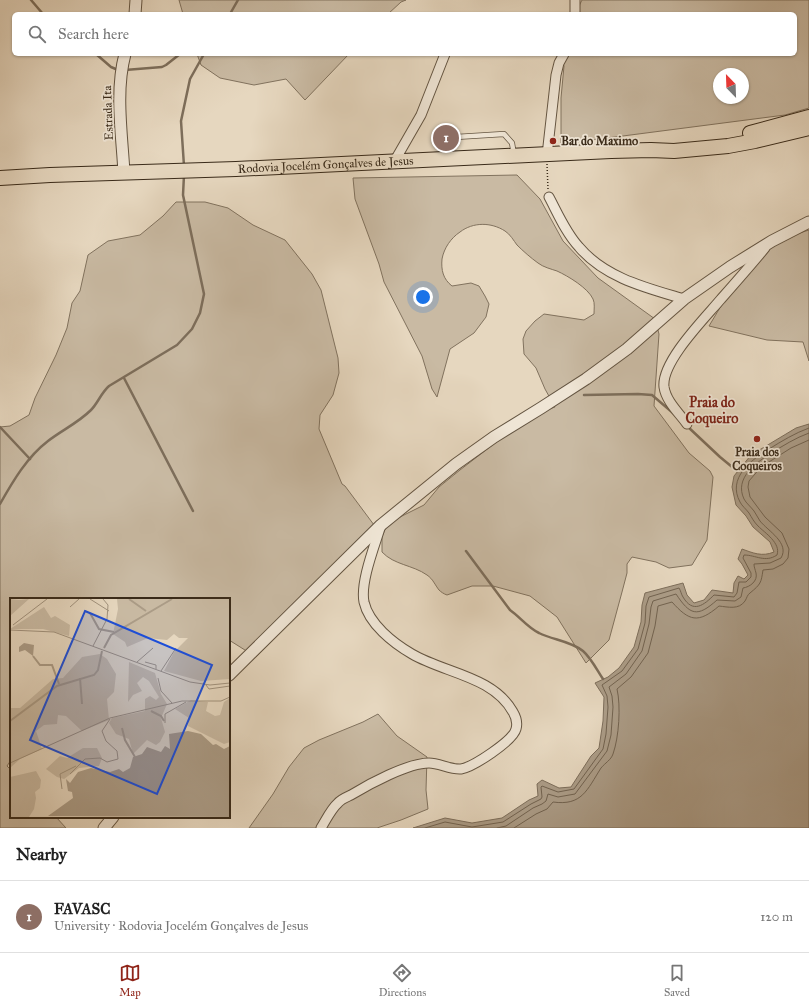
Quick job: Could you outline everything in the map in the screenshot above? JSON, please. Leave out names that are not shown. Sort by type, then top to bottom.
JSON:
[{"type":"main road","name":"Rodovia Jocelém Gonçalves de Jesus","points":[[651,150],[675,144],[741,135],[809,117]]},
{"type":"main road","name":"Rodovia Jocelém Gonçalves de Jesus","points":[[0,178],[50,174],[236,169],[651,150],[674,151],[728,146],[809,128]]},
{"type":"street","points":[[135,12],[136,0]]},
{"type":"street","points":[[575,0],[575,12]]},
{"type":"street","name":"Estrada Ita","points":[[124,56],[122,65],[120,92],[124,173]]},
{"type":"street","points":[[394,162],[421,115],[444,56]]},
{"type":"street","points":[[547,155],[556,75],[563,56]]},
{"type":"street","points":[[549,198],[578,247],[592,260],[607,271],[640,286],[684,299]]},
{"type":"street","points":[[230,674],[381,526],[456,464],[494,436],[573,387],[627,349],[684,299],[730,267],[772,240],[809,222]]},
{"type":"street","points":[[687,424],[665,393],[665,374],[670,363],[684,342],[772,240]]},
{"type":"street","points":[[321,828],[338,803],[363,787],[387,775],[419,764],[430,763],[457,769],[466,768],[505,744],[513,736],[516,730],[516,716],[502,698],[491,689],[478,682],[434,665],[411,654],[392,640],[376,624],[367,612],[364,600],[363,585],[381,526]]},
{"type":"street","points":[[104,828],[112,818]]},
{"type":"lane","points":[[440,138],[504,134],[512,143],[514,156]]},
{"type":"path","points":[[547,155],[549,198]]},
{"type":"shaded area","points":[[179,0],[406,0],[401,2],[390,12],[182,12]]},
{"type":"shaded area","points":[[582,0],[809,0],[809,108],[785,115],[561,144],[561,98],[564,66],[561,56],[797,56],[797,12],[576,12]]},
{"type":"shaded area","points":[[198,56],[347,56],[305,100],[286,79],[254,85],[220,78],[201,65]]},
{"type":"shaded area","points":[[517,175],[540,199],[563,241],[598,278],[655,319],[659,334],[654,406],[689,453],[710,471],[713,477],[707,540],[692,565],[669,568],[656,562],[632,557],[627,564],[627,573],[609,640],[586,663],[557,617],[530,596],[493,586],[472,586],[447,595],[439,590],[427,575],[392,560],[382,552],[382,537],[386,527],[392,521],[424,505],[439,487],[495,443],[541,412],[555,407],[536,368],[524,354],[523,339],[526,331],[544,314],[584,320],[594,314],[594,304],[593,299],[587,291],[562,273],[538,263],[500,228],[482,224],[465,229],[457,234],[446,247],[442,259],[443,274],[452,286],[471,283],[479,286],[489,304],[486,317],[474,333],[450,349],[437,397],[432,389],[422,356],[384,282],[379,264],[355,199],[353,178]]},
{"type":"shaded area","points":[[176,202],[205,202],[228,208],[253,225],[285,240],[312,274],[321,290],[338,358],[339,373],[333,395],[320,415],[319,429],[342,484],[380,533],[310,601],[256,657],[230,641],[230,598],[10,598],[10,762],[7,766],[10,769],[10,818],[57,818],[66,828],[0,828],[0,427],[10,426],[29,415],[35,398],[56,355],[67,328],[72,303],[80,291],[88,255],[108,241],[140,235],[163,216]]},
{"type":"shaded area","points":[[809,230],[809,361],[803,342],[767,340],[709,326],[721,306],[774,241]]},
{"type":"shaded area","points":[[378,714],[397,736],[427,757],[426,790],[428,809],[377,828],[249,828],[273,794],[289,767],[304,748]]},
{"type":"water","points":[[809,424],[809,828],[413,828],[445,818],[472,823],[502,818],[529,800],[538,796],[537,784],[542,780],[559,788],[571,787],[591,756],[599,748],[603,721],[604,697],[595,683],[608,677],[619,668],[634,647],[641,622],[642,605],[645,593],[683,583],[687,595],[694,603],[704,600],[712,590],[733,593],[734,583],[738,576],[744,579],[748,575],[738,559],[742,549],[762,554],[774,552],[770,542],[753,527],[736,505],[732,487],[734,476],[751,455],[796,428]]},
{"type":"waterway","points":[[31,0],[41,12]]},
{"type":"waterway","points":[[231,12],[238,0]]},
{"type":"waterway","points":[[98,56],[111,67],[118,70]]},
{"type":"waterway","points":[[125,70],[162,67],[177,56]]},
{"type":"waterway","points":[[184,166],[181,121],[190,79],[203,56]]},
{"type":"waterway","points":[[0,504],[21,470],[40,447],[86,415],[109,386],[177,345],[192,329],[200,313],[204,294],[183,195],[184,175]]},
{"type":"waterway","points":[[124,378],[193,511]]},
{"type":"waterway","points":[[584,395],[652,395],[673,413]]},
{"type":"waterway","points":[[687,426],[737,471]]},
{"type":"waterway","points":[[0,427],[30,459]]},
{"type":"waterway","points":[[466,551],[510,610],[535,631],[573,645],[583,651],[603,679]]},
{"type":"place","name":"FAVASC","points":[[446,138]]},
{"type":"place","name":"Bar do Maximo","points":[[553,141]]},
{"type":"place","name":"Praia dos Coqueiros","points":[[757,439]]},
{"type":"district","name":"Praia do Coqueiro","points":[[712,410]]}]
